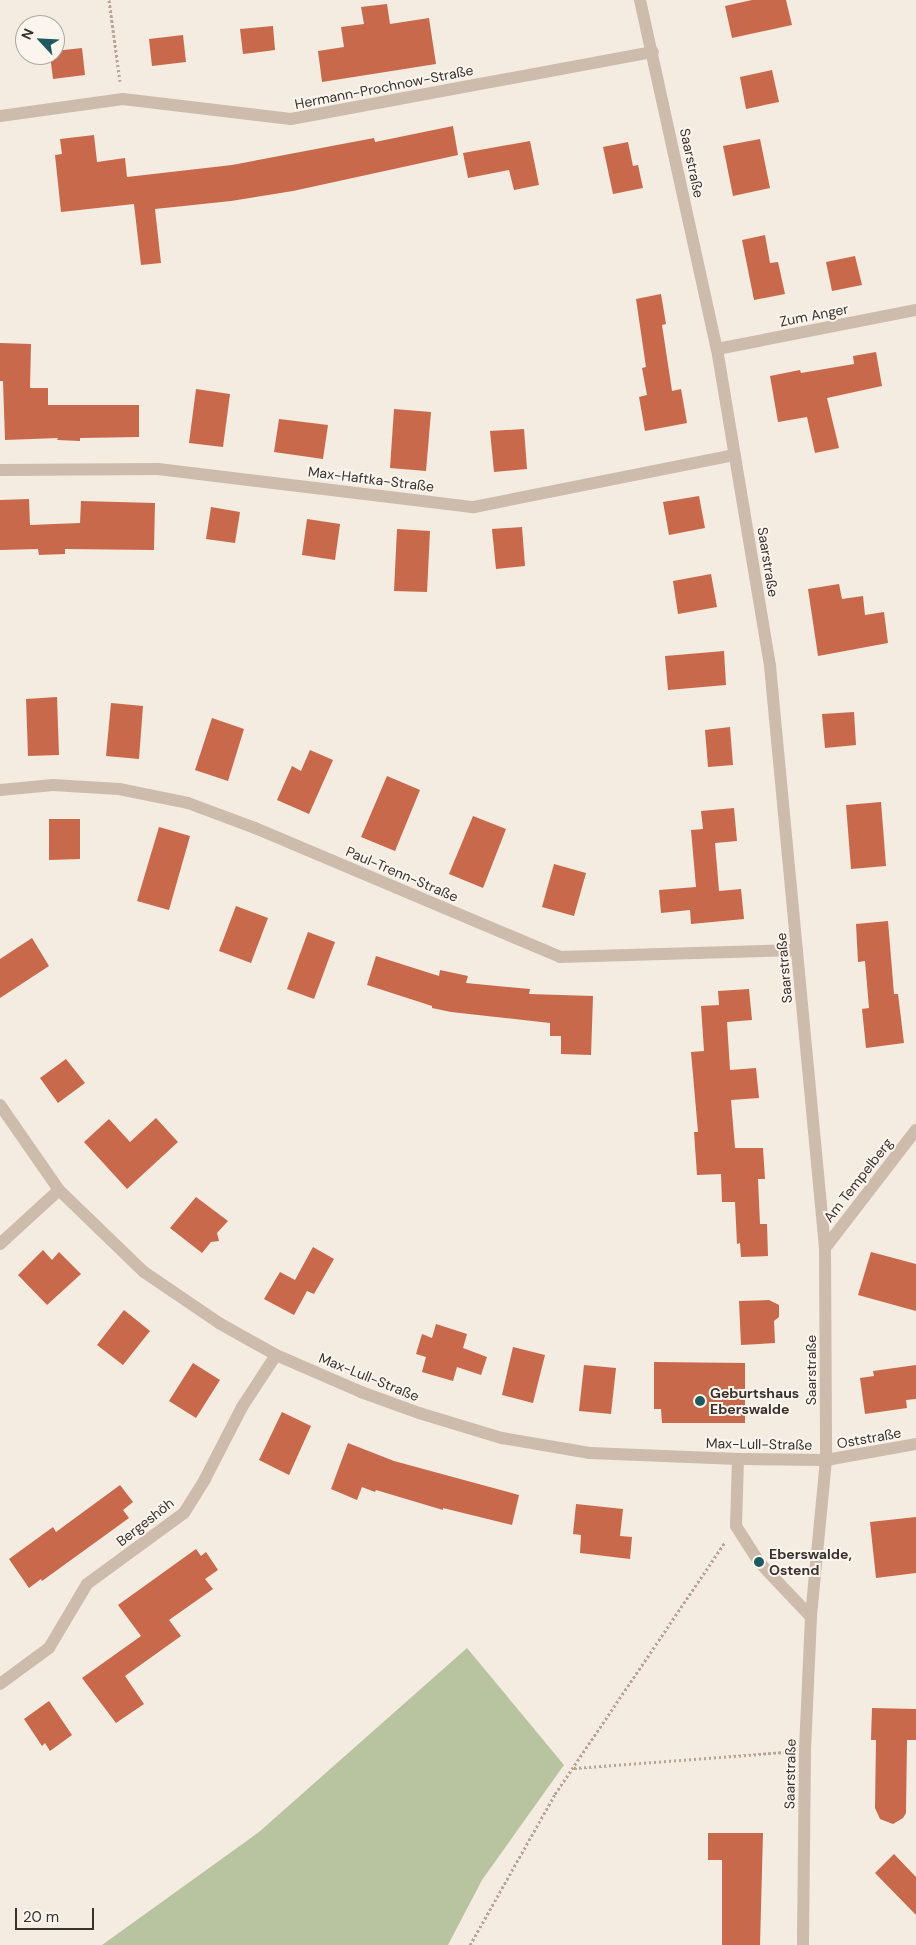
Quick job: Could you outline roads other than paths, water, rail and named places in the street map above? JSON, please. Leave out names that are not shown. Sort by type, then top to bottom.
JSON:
[{"type":"street","name":"Saarstraße","points":[[640,0],[717,349],[770,666],[825,1248],[826,1460],[811,1617],[805,1750],[803,1945]]},
{"type":"street","name":"Hermann-Prochnow-Straße","points":[[0,116],[123,100],[291,120],[653,52]]},
{"type":"street","name":"Zum Anger","points":[[717,349],[916,310]]},
{"type":"street","name":"Max-Haftka-Straße","points":[[0,470],[158,469],[474,507],[735,455]]},
{"type":"street","name":"Paul-Trenn-Straße","points":[[0,790],[53,785],[91,787],[119,789],[188,803],[255,828],[560,957],[798,950]]},
{"type":"street","name":"Max-Lull-Straße","points":[[0,1105],[59,1190],[144,1272],[219,1324],[276,1355],[386,1401],[502,1438],[590,1453],[738,1459],[826,1460]]},
{"type":"street","name":"Am Tempelberg","points":[[825,1248],[916,1130]]},
{"type":"street","points":[[0,1244],[59,1190]]},
{"type":"street","name":"Bergeshöh","points":[[0,1684],[49,1648],[87,1584],[184,1513],[205,1479],[242,1407],[276,1355]]},
{"type":"street","name":"Oststraße","points":[[826,1460],[916,1444]]},
{"type":"street","points":[[738,1459],[736,1526],[759,1562],[811,1617]]},
{"type":"place","name":"Geburtshaus Eberswalde","points":[[700,1401]]},
{"type":"place","name":"Eberswalde, Ostend","points":[[759,1562]]}]
